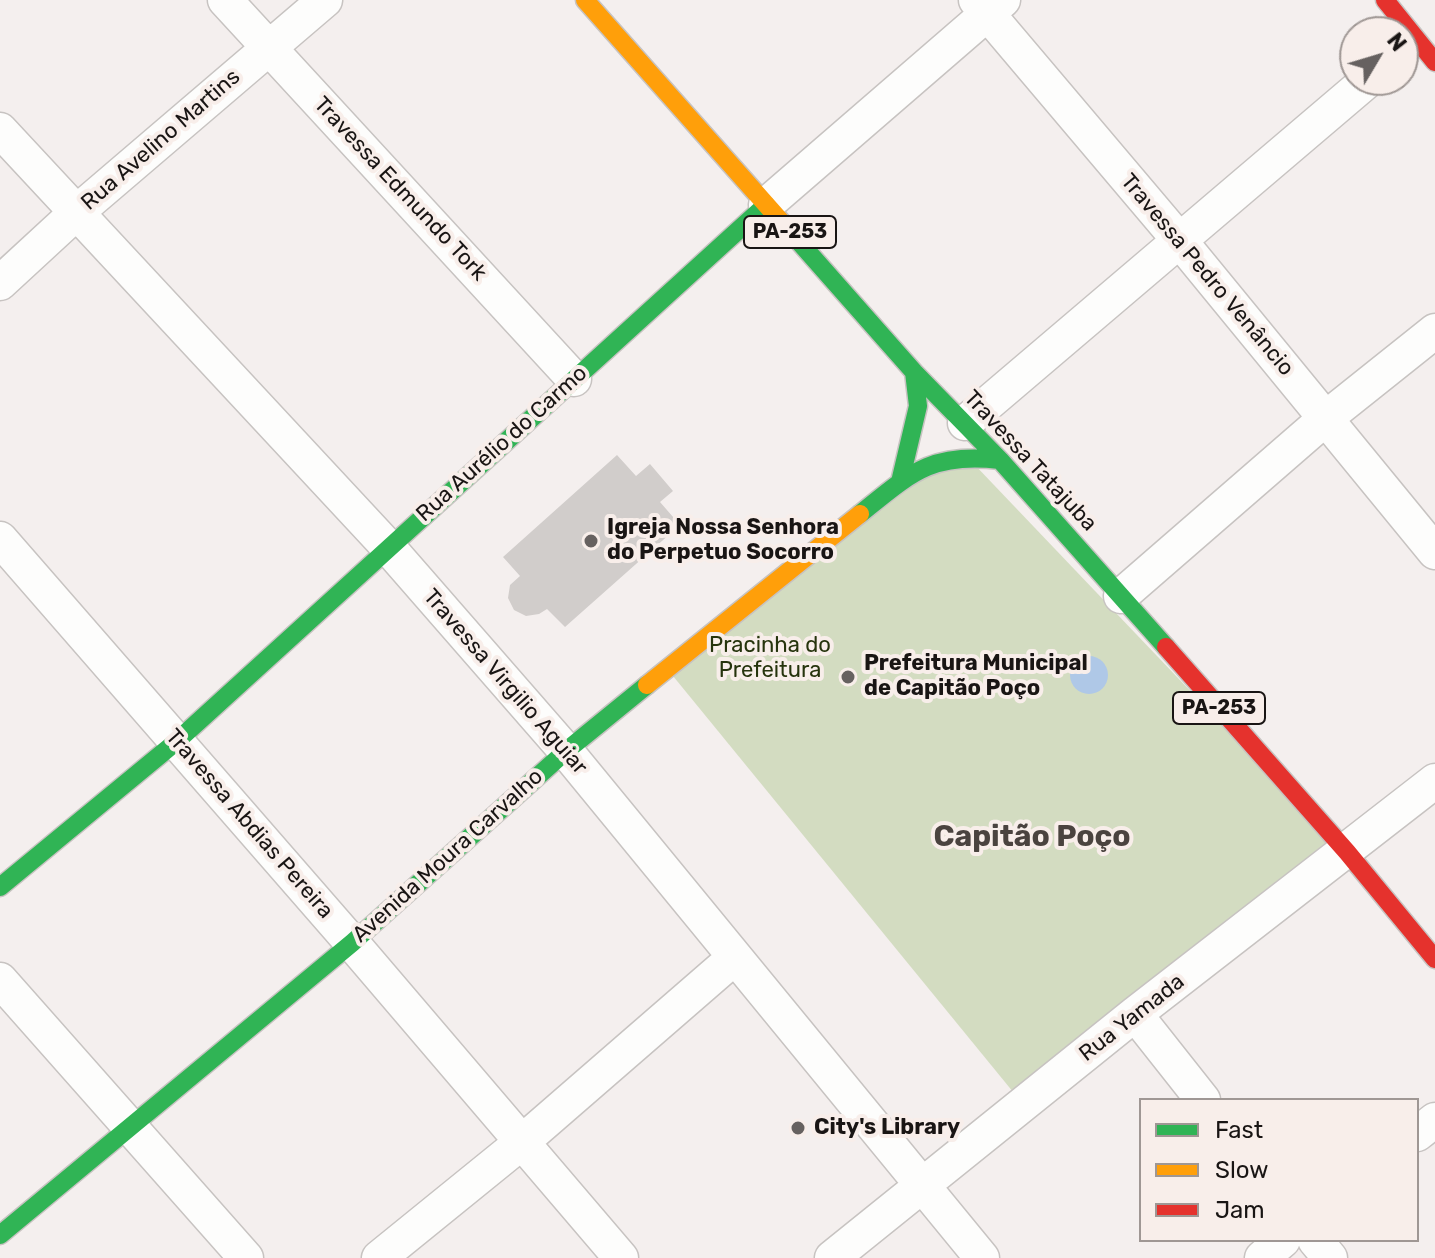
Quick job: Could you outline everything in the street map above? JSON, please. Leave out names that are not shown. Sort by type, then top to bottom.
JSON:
[{"type":"main road","name":"Travessa Tatajuba","points":[[585,0],[914,372],[1000,460],[1121,596],[1347,852],[1435,959]]},
{"type":"main road","points":[[1385,0],[1422,43]]},
{"type":"main road","name":"Rua Aurélio do Carmo","points":[[0,887],[177,741],[766,205]]},
{"type":"main road","points":[[900,482],[918,406],[914,372]]},
{"type":"main road","name":"Avenida Moura Carvalho","points":[[0,1235],[352,943],[566,751],[900,482],[944,458],[969,456],[1000,460]]},
{"type":"street","name":"Travessa Edmundo Tork","points":[[225,0],[574,379]]},
{"type":"street","name":"Rua Avelino Martins","points":[[0,283],[77,212],[325,0]]},
{"type":"street","name":"Rua Aurélio do Carmo","points":[[766,205],[988,4]]},
{"type":"street","name":"Travessa Pedro Venâncio","points":[[988,4],[1435,552]]},
{"type":"street","points":[[965,423],[1349,96]]},
{"type":"street","name":"Travessa Virgilio Aguiar","points":[[0,130],[388,547],[566,751],[982,1258]]},
{"type":"street","points":[[1121,596],[1326,418],[1435,331]]},
{"type":"street","name":"Travessa Abdias Pereira","points":[[0,539],[621,1258]]},
{"type":"street","name":"Rua Yamada","points":[[832,1258],[1135,1014],[1435,781]]},
{"type":"street","points":[[379,1258],[522,1142],[734,958]]},
{"type":"street","points":[[0,980],[246,1258]]},
{"type":"street","points":[[1135,1014],[1201,1098]]},
{"type":"street","points":[[1419,1132],[1435,1120]]},
{"type":"street","points":[[1262,1258],[1281,1242]]},
{"type":"street","points":[[1317,1242],[1330,1258]]},
{"type":"green space","name":"Pracinha do Prefeitura","points":[[973,463],[1342,850],[1027,1109],[673,676],[922,476]]},
{"type":"water","points":[[1089,656],[1102,662],[1108,675],[1102,688],[1089,694],[1076,688],[1070,675],[1076,662]]},
{"type":"building","name":"Igreja Nossa Senhora do Perpetuo Socorro","points":[[617,455],[636,476],[650,464],[673,491],[660,502],[680,525],[565,627],[547,609],[526,616],[514,610],[508,598],[510,585],[520,576],[503,557]]},
{"type":"traffic: fast","points":[[0,887],[177,741],[766,205]]},
{"type":"traffic: fast","points":[[794,236],[914,372],[1000,460],[1166,647]]},
{"type":"traffic: fast","points":[[900,482],[918,406],[914,372]]},
{"type":"traffic: fast","points":[[860,514],[923,469],[956,459],[1000,460]]},
{"type":"traffic: fast","points":[[0,1235],[352,943],[566,751],[647,685]]},
{"type":"traffic: slow","points":[[585,0],[794,236]]},
{"type":"traffic: slow","points":[[647,685],[860,514]]},
{"type":"traffic: jam","points":[[1385,0],[1435,62]]},
{"type":"traffic: jam","points":[[1166,647],[1347,852],[1435,959]]},
{"type":"place","name":"Igreja Nossa Senhora do Perpetuo Socorro","points":[[591,541]]},
{"type":"place","name":"Prefeitura Municipal de Capitão Poço","points":[[848,677]]},
{"type":"place","name":"City's Library","points":[[798,1128]]},
{"type":"district","name":"Capitão Poço","points":[[1032,837]]}]
